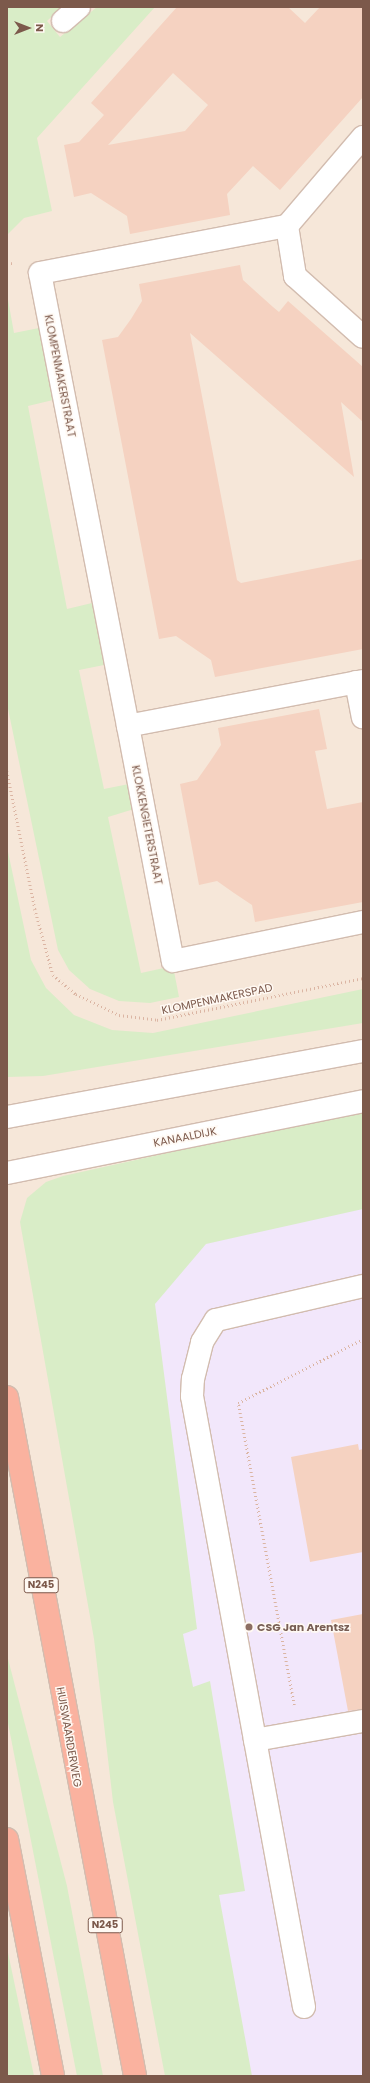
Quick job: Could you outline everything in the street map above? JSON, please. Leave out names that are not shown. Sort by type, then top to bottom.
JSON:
[{"type":"highway","name":"HUISWAARDERWEG","points":[[7,1397],[135,2076]]},
{"type":"highway","points":[[7,1839],[53,2076]]},
{"type":"street","points":[[363,137],[287,226],[295,276],[363,337]]},
{"type":"street","name":"KLOMPENMAKERSTRAAT","points":[[128,726],[40,273],[287,226]]},
{"type":"street","points":[[128,726],[360,682],[363,717]]},
{"type":"street","name":"KLOKKENGIETERSTRAAT","points":[[128,726],[173,961],[363,922]]},
{"type":"street","points":[[7,1117],[363,1051]]},
{"type":"street","name":"KANAALDIJK","points":[[7,1173],[363,1101]]},
{"type":"street","points":[[304,2007],[192,1396],[196,1360],[208,1328],[216,1320],[363,1286]]},
{"type":"street","points":[[255,1740],[363,1721]]},
{"type":"path","name":"KLOMPENMAKERSPAD","points":[[7,771],[35,909],[53,975],[76,994],[119,1015],[157,1020],[363,978]]},
{"type":"path","points":[[299,1732],[238,1402],[363,1339]]},
{"type":"shaded area","points":[[7,7],[363,7],[363,2076],[7,2076]]},
{"type":"shaded area","name":"CSG Jan Arentsz","points":[[363,1161],[363,2076],[204,2076],[148,1219]]},
{"type":"green space","points":[[7,7],[62,7],[47,21],[60,37],[97,7],[155,7],[37,138],[52,211],[24,218],[7,235]]},
{"type":"green space","points":[[7,294],[14,333],[39,328],[53,400],[28,406],[67,609],[92,603],[104,665],[79,670],[104,789],[129,784],[134,809],[108,817],[141,973],[173,966],[179,997],[150,1003],[119,1001],[90,989],[69,970],[58,950],[7,704]]},
{"type":"green space","points":[[7,847],[31,960],[46,988],[74,1015],[112,1030],[153,1033],[363,989],[363,1023],[43,1076],[7,1077]]},
{"type":"green space","points":[[363,1110],[363,1209],[206,1244],[155,1304],[197,1629],[183,1634],[193,1687],[210,1681],[245,1891],[219,1895],[252,2076],[165,2076],[113,1802],[94,1639],[20,1222],[27,1198],[46,1182],[63,1176]]},
{"type":"green space","points":[[7,1655],[67,1886],[103,2076],[77,2076],[7,1718]]},
{"type":"green space","points":[[7,1948],[34,2076],[7,2076]]},
{"type":"building","points":[[177,7],[288,7],[305,23],[320,7],[363,7],[363,97],[280,190],[253,166],[227,194],[230,215],[130,234],[127,216],[91,193],[74,197],[64,145],[79,142],[104,115],[91,103]],"holes":[[[173,73],[208,105],[185,131],[108,145]]]},
{"type":"building","points":[[240,265],[243,280],[279,312],[288,301],[363,367],[363,422],[341,402],[354,477],[190,333],[237,580],[241,583],[363,559],[363,649],[215,677],[211,660],[176,636],[159,639],[102,340],[118,337],[131,319],[142,301],[139,284]]},
{"type":"building","points":[[319,709],[327,749],[315,751],[327,809],[363,802],[363,902],[255,922],[252,905],[217,881],[199,885],[180,784],[197,780],[209,763],[221,745],[218,728]]},
{"type":"building","points":[[358,1444],[359,1450],[363,1449],[363,1552],[310,1562],[291,1457]]},
{"type":"building","name":"CSG Jan Arentsz","points":[[363,1614],[363,1709],[348,1711],[331,1620]]},
{"type":"place","name":"CSG Jan Arentsz","points":[[249,1627]]}]
